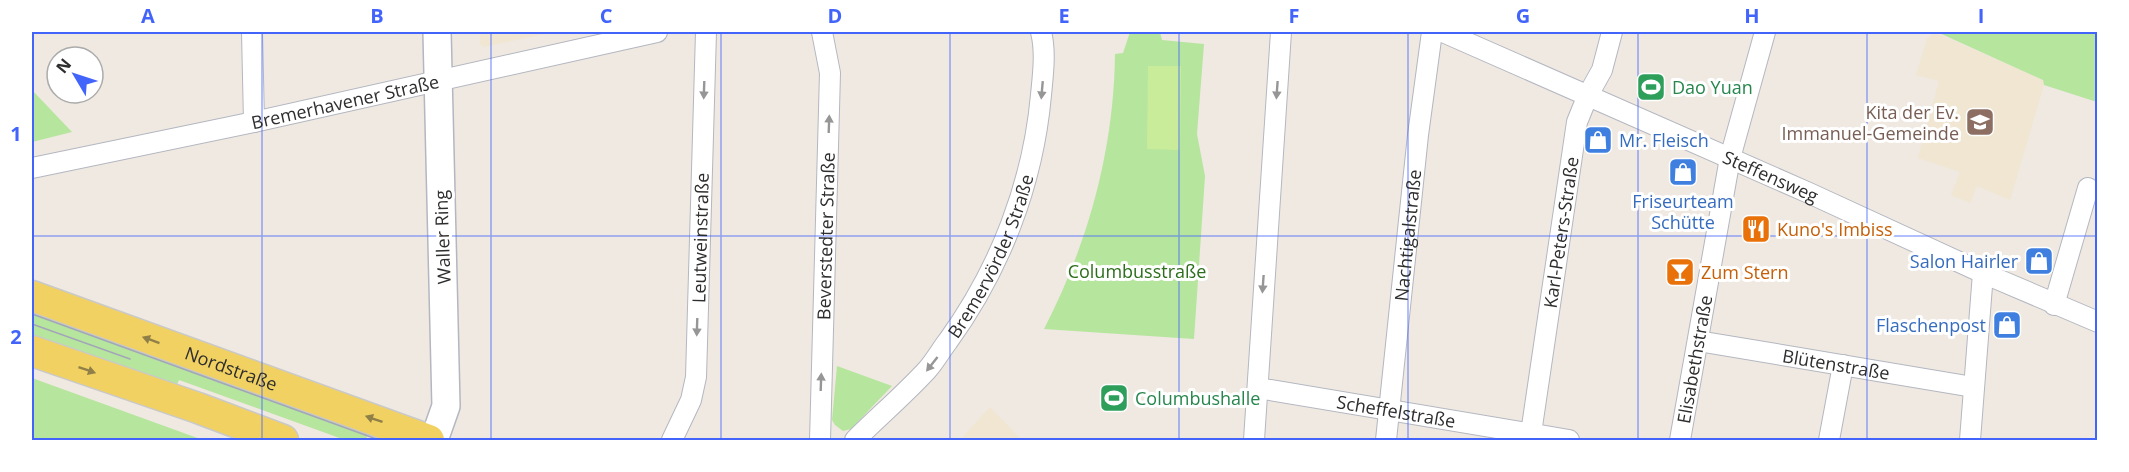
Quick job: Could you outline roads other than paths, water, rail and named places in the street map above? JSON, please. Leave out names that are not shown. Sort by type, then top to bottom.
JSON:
[{"type":"main road","name":"Waller Ring","points":[[434,441],[446,406],[437,32]]},
{"type":"main road","name":"Nordstraße","points":[[32,296],[429,441]]},
{"type":"main road","points":[[32,351],[198,408],[283,441]]},
{"type":"street","points":[[252,32],[254,122]]},
{"type":"street","name":"Bremerhavener Straße","points":[[32,168],[254,122],[657,32]]},
{"type":"street","name":"Leutweinstraße","points":[[672,441],[691,400],[696,377],[706,32]]},
{"type":"street","name":"Beverstedter Straße","points":[[820,441],[830,73],[822,32]]},
{"type":"street","name":"Bremervörder Straße","points":[[855,441],[928,369],[958,328],[989,277],[1013,221],[1034,152],[1044,70],[1044,42],[1041,32]]},
{"type":"street","points":[[1254,441],[1281,32]]},
{"type":"street","name":"Nachtigalstraße","points":[[1386,441],[1418,135],[1432,32]]},
{"type":"street","name":"Steffensweg","points":[[1443,32],[1730,158],[2054,305],[2097,322]]},
{"type":"street","name":"Karl-Peters-Straße","points":[[1530,437],[1577,122],[1602,70],[1612,32]]},
{"type":"street","name":"Elisabethstraße","points":[[1680,441],[1730,158],[1766,32]]},
{"type":"street","points":[[2054,305],[2088,188]]},
{"type":"street","points":[[1970,441],[1983,273]]},
{"type":"street","name":"Blütenstraße","points":[[1698,341],[1973,387]]},
{"type":"street","points":[[1829,441],[1843,365]]},
{"type":"street","name":"Scheffelstraße","points":[[1258,387],[1389,409],[1530,437],[1569,441]]},
{"type":"tram line","points":[[32,314],[379,440]]},
{"type":"tram line","points":[[32,324],[130,359]]},
{"type":"place","name":"Dao Yuan","points":[[1651,87]]},
{"type":"place","name":"Kita der Ev. Immanuel-Gemeinde","points":[[1980,122]]},
{"type":"place","name":"Mr. Fleisch","points":[[1598,140]]},
{"type":"place","name":"Friseurteam Schütte","points":[[1683,172]]},
{"type":"place","name":"Kuno's Imbiss","points":[[1756,229]]},
{"type":"place","name":"Salon Hairler","points":[[2039,261]]},
{"type":"place","name":"Zum Stern","points":[[1680,272]]},
{"type":"place","name":"Flaschenpost","points":[[2007,325]]},
{"type":"place","name":"Columbushalle","points":[[1114,398]]},
{"type":"park label","name":"Columbusstraße","points":[[1137,271]]}]
